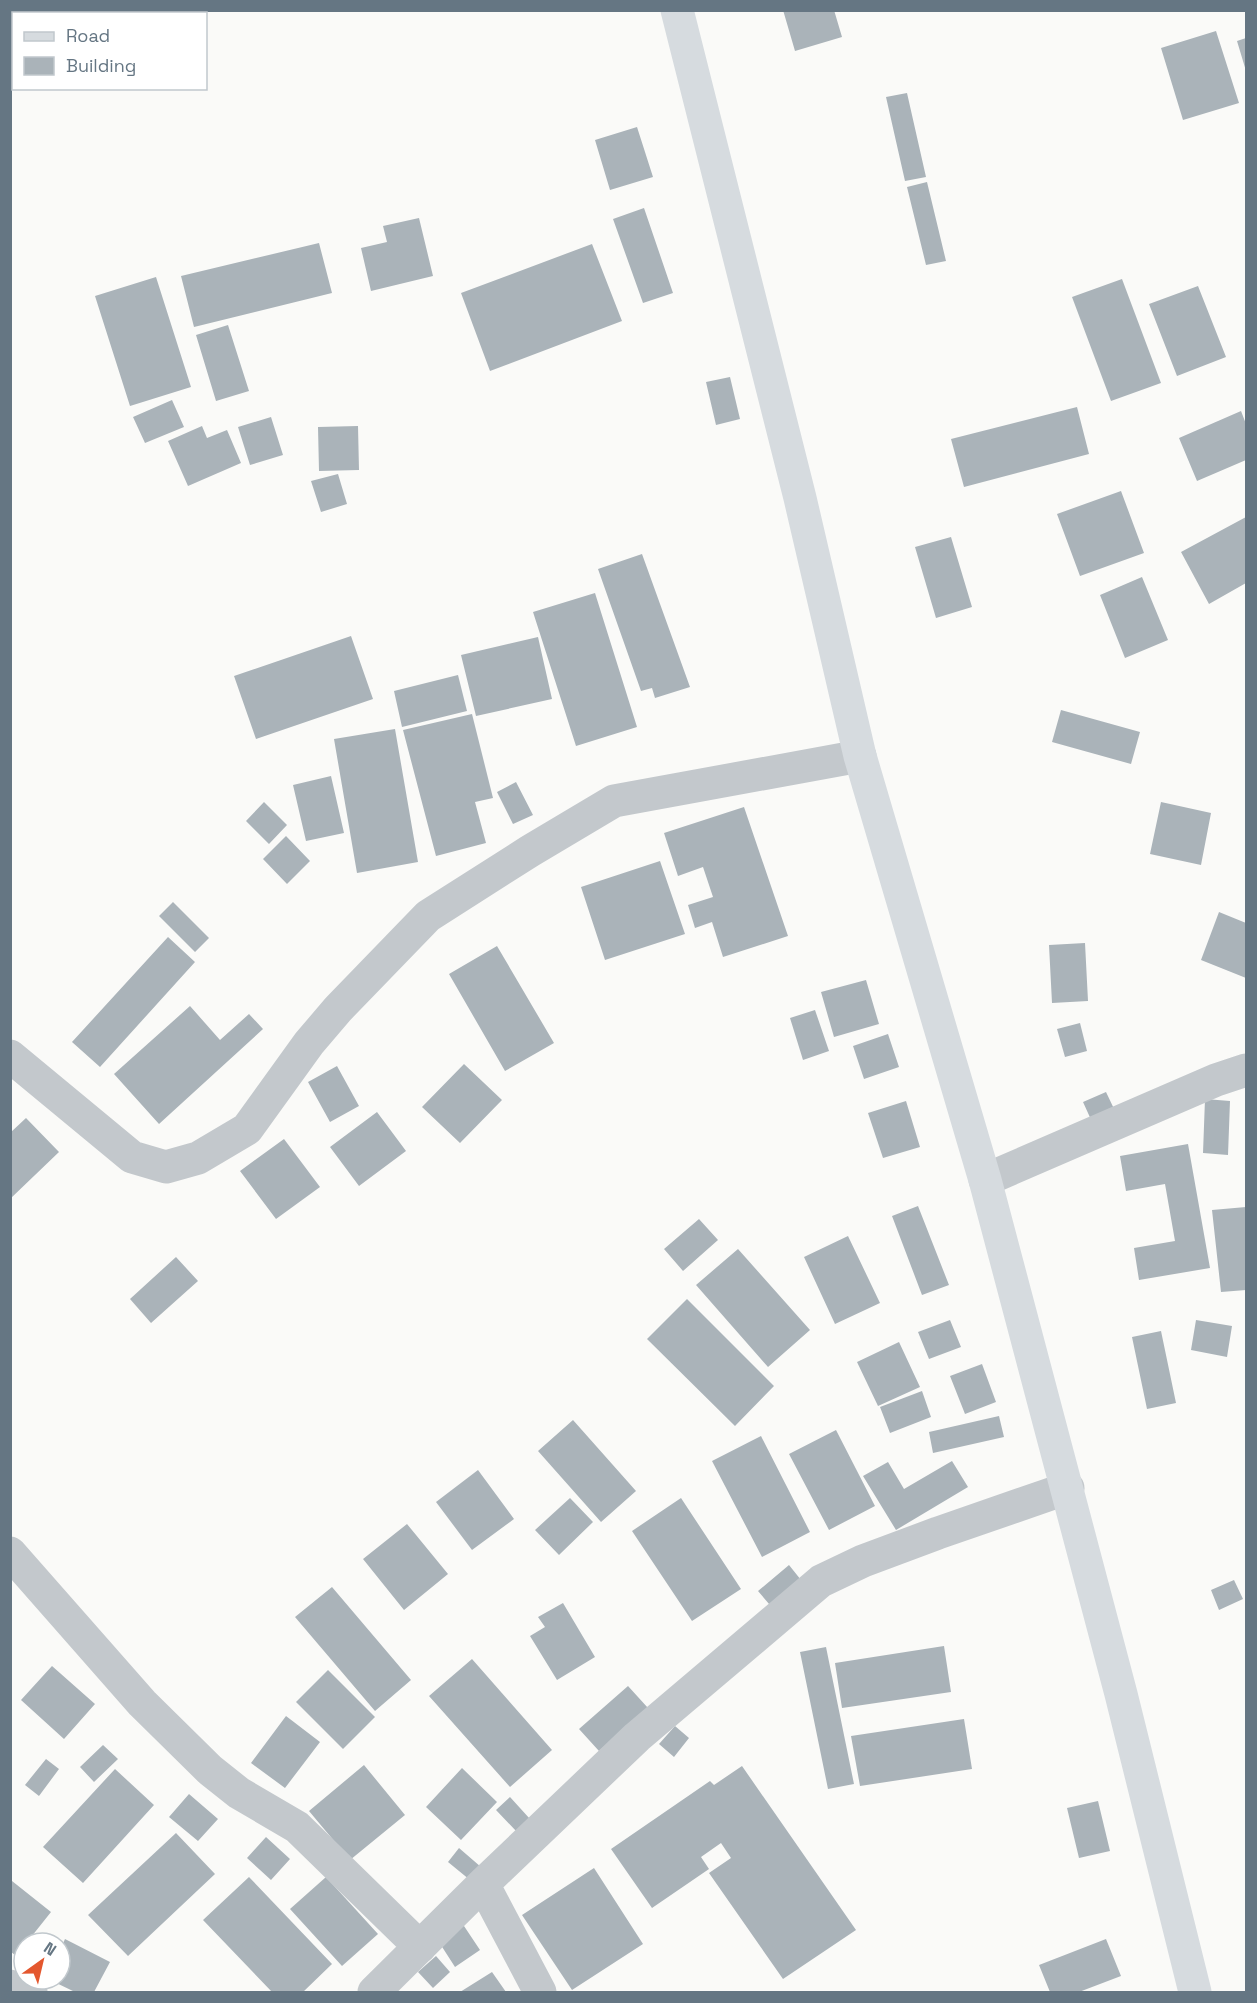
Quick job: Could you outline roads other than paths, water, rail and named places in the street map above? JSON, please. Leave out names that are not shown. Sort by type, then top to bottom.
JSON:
[{"type":"main road","points":[[677,10],[800,498],[860,756],[985,1180],[1068,1488],[1195,1992]]},
{"type":"street","points":[[10,1056],[132,1157],[166,1167],[198,1158],[247,1129],[309,1043],[338,1009],[428,916],[530,850],[614,801],[860,756]]},
{"type":"street","points":[[985,1180],[1216,1080],[1246,1070]]},
{"type":"street","points":[[374,1992],[637,1737],[821,1581],[863,1561],[1068,1488]]},
{"type":"street","points":[[10,1553],[142,1704],[210,1770],[239,1793],[297,1827],[420,1947]]},
{"type":"street","points":[[483,1884],[540,1992]]},
{"type":"street","points":[[10,1986],[32,1992]]}]
